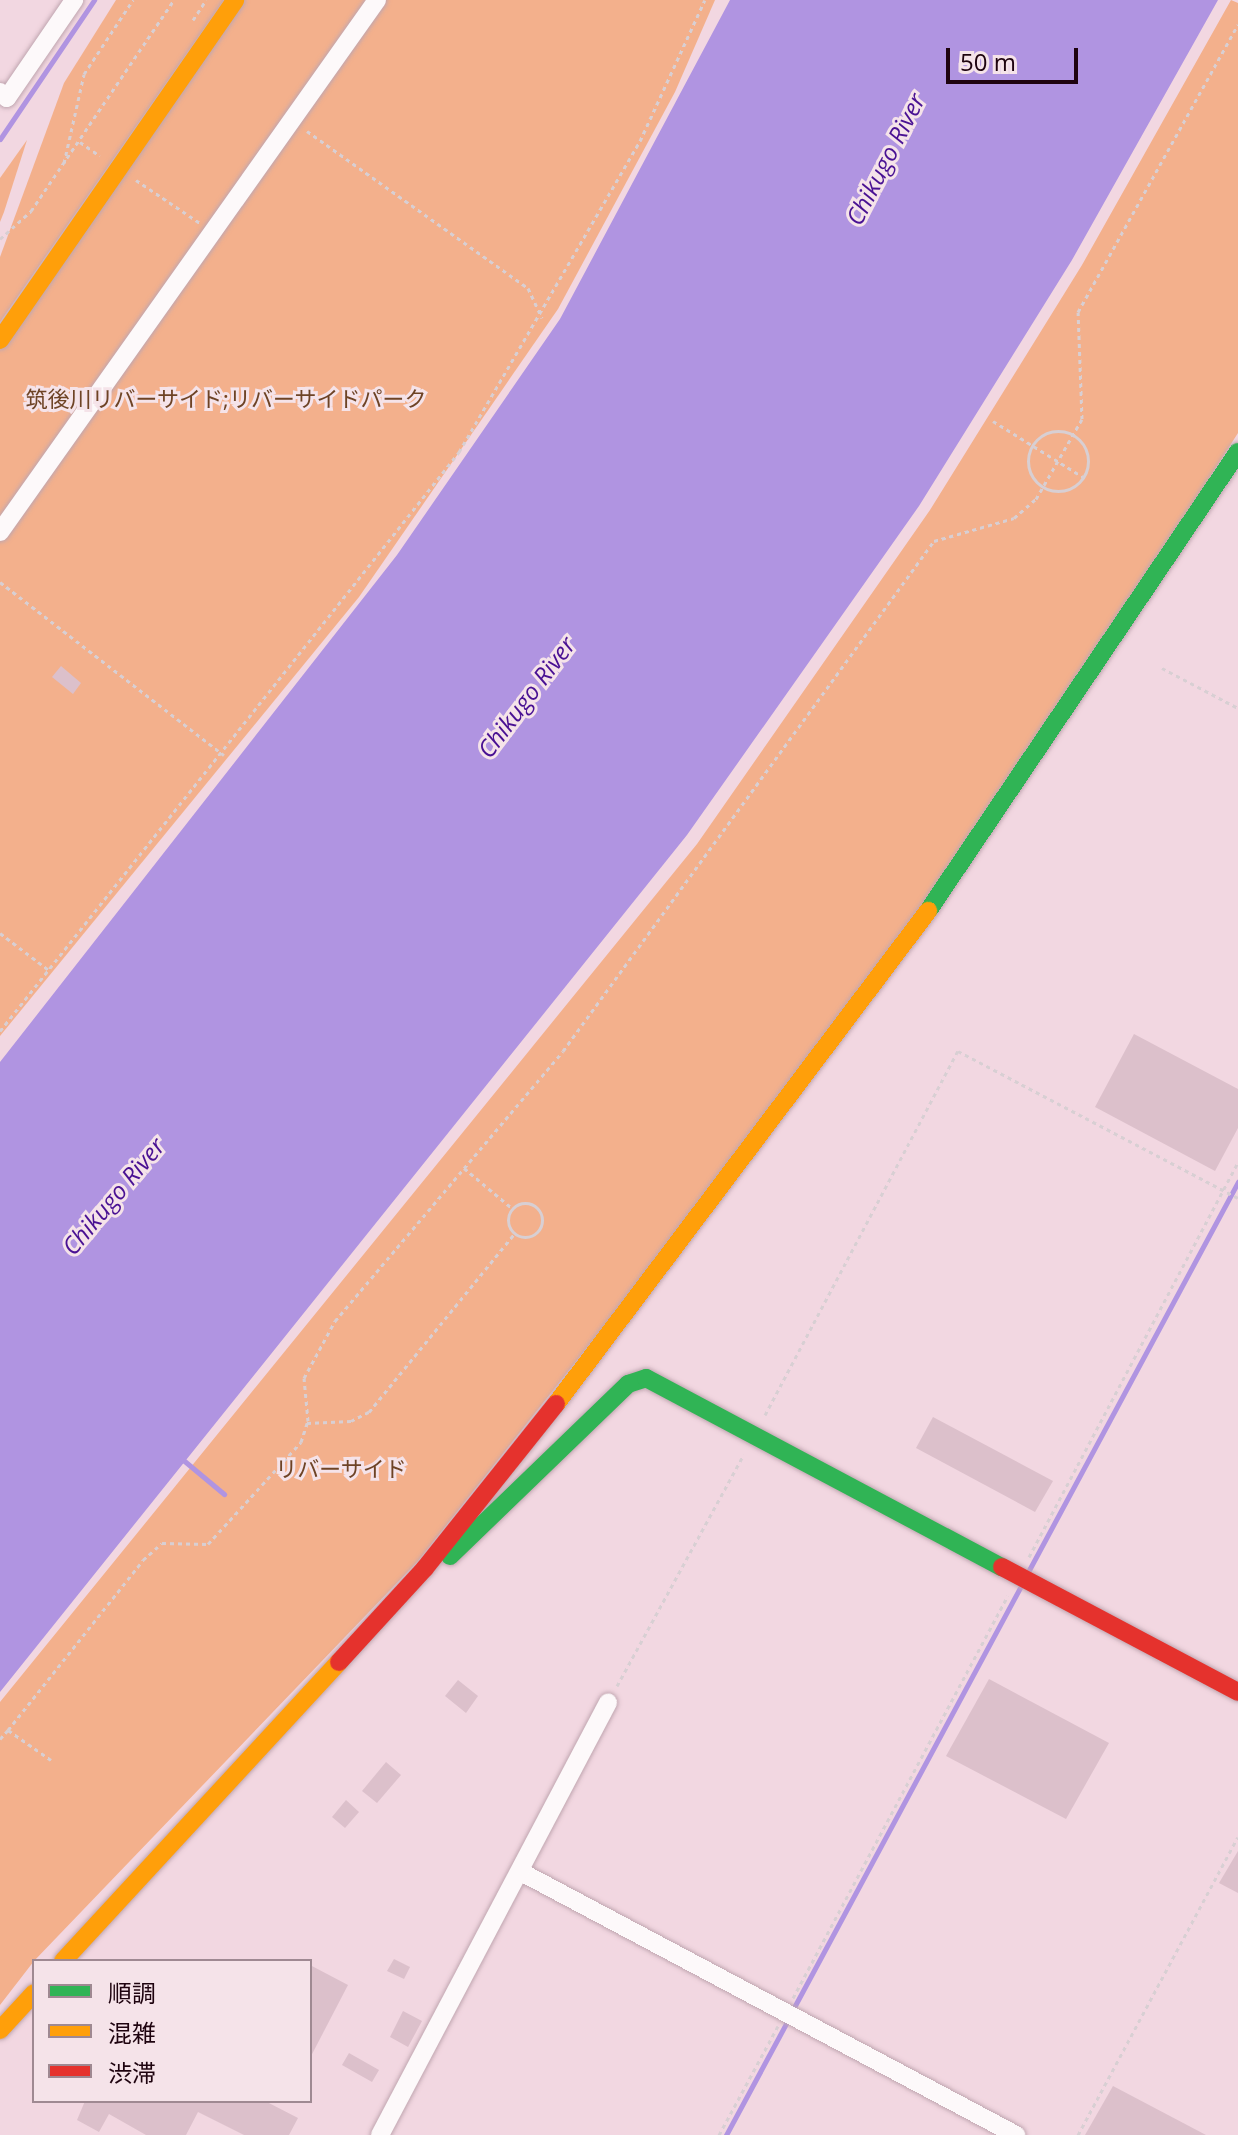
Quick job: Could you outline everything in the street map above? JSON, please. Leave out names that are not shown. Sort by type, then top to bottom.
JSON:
[{"type":"street","points":[[0,92],[7,98],[74,0]]},
{"type":"street","points":[[0,340],[114,165],[235,0]]},
{"type":"street","points":[[0,532],[153,325],[210,230],[377,0]]},
{"type":"street","points":[[65,1959],[425,1568],[739,1168],[976,847],[1238,452]]},
{"type":"street","points":[[425,1568],[454,1554],[628,1384],[646,1378],[1021,1573],[1238,1692]]},
{"type":"street","points":[[380,2135],[608,1702]]},
{"type":"street","points":[[521,1872],[1016,2135]]},
{"type":"street","points":[[0,2030],[32,1995]]},
{"type":"path","points":[[64,165],[84,74],[133,0]]},
{"type":"path","points":[[0,239],[64,165],[174,0]]},
{"type":"path","points":[[0,1031],[224,755],[459,452],[542,318],[640,141],[705,0]]},
{"type":"path","points":[[0,1739],[143,1560],[162,1543],[208,1544],[301,1442],[307,1423],[304,1378],[335,1321],[464,1168],[684,890],[934,541],[1014,518],[1042,487],[1076,435],[1083,405],[1078,312],[1238,25]]},
{"type":"path","points":[[299,109],[306,131],[528,288],[542,318]]},
{"type":"path","points":[[80,142],[210,230]]},
{"type":"path","points":[[993,421],[1083,477]]},
{"type":"path","points":[[1047,432],[1076,435],[1088,452],[1083,477],[1063,491],[1042,487],[1030,472],[1032,445],[1047,432]]},
{"type":"path","points":[[0,582],[224,755]]},
{"type":"path","points":[[1162,668],[1238,708]]},
{"type":"path","points":[[0,933],[50,971]]},
{"type":"path","points":[[608,1702],[755,1434],[958,1051],[1238,1198]]},
{"type":"path","points":[[719,2135],[1238,1162]]},
{"type":"path","points":[[307,1423],[351,1421],[369,1412],[515,1233],[513,1209],[464,1168]]},
{"type":"path","points":[[513,1209],[527,1203],[542,1217],[533,1235],[515,1233]]},
{"type":"path","points":[[8,1730],[51,1760]]},
{"type":"path","points":[[1078,2135],[1238,1837]]},
{"type":"green space","points":[[116,0],[224,0],[0,322],[0,257],[64,83]]},
{"type":"green space","name":"筑後川リバーサイド;リバーサイドパーク","points":[[234,0],[715,0],[675,92],[558,309],[359,597],[0,1036],[0,328]]},
{"type":"green space","name":"リバーサイド","points":[[1231,0],[1238,3],[1238,433],[1023,768],[744,1149],[418,1561],[36,1959],[32,1959],[32,1964],[0,2005],[0,1702],[697,844],[930,510],[1082,265]]},
{"type":"green space","points":[[27,140],[4,212],[0,222],[0,178]]},
{"type":"water","name":"Chikugo River","points":[[730,0],[1218,0],[1072,260],[919,506],[687,835],[0,1692],[0,1062],[397,555],[560,319]]},
{"type":"building","points":[[61,666],[81,683],[73,694],[52,677]]},
{"type":"building","points":[[1134,1034],[1238,1089],[1238,1128],[1215,1171],[1095,1107]]},
{"type":"building","points":[[933,1417],[1053,1481],[1035,1512],[916,1448]]},
{"type":"building","points":[[989,1679],[1109,1743],[1066,1819],[946,1756]]},
{"type":"building","points":[[458,1680],[478,1696],[466,1713],[445,1696]]},
{"type":"building","points":[[386,1762],[401,1775],[377,1803],[362,1791]]},
{"type":"building","points":[[346,1800],[359,1812],[345,1828],[332,1817]]},
{"type":"building","points":[[1238,1851],[1238,1893],[1219,1883]]},
{"type":"building","points":[[394,1959],[410,1967],[404,1979],[387,1971]]},
{"type":"building","points":[[312,1966],[348,1985],[312,2054]]},
{"type":"building","points":[[403,2011],[422,2021],[408,2047],[390,2037]]},
{"type":"building","points":[[349,2053],[379,2070],[372,2082],[342,2065]]},
{"type":"building","points":[[1113,2086],[1206,2135],[1085,2135]]},
{"type":"building","points":[[84,2103],[269,2103],[298,2118],[289,2135],[244,2135],[198,2112],[186,2135],[146,2135],[109,2114],[99,2132],[77,2120]]},
{"type":"waterway","points":[[0,139],[94,0]]},
{"type":"waterway","points":[[1029,1570],[1238,1182]]},
{"type":"waterway","points":[[182,1459],[224,1494]]},
{"type":"waterway","points":[[792,2011],[1021,1586]]},
{"type":"waterway","points":[[726,2135],[788,2020]]},
{"type":"traffic: fast","points":[[928,911],[1238,452]]},
{"type":"traffic: fast","points":[[450,1556],[628,1384],[646,1378],[1002,1567]]},
{"type":"traffic: slow","points":[[0,340],[235,0]]},
{"type":"traffic: slow","points":[[556,1404],[928,911]]},
{"type":"traffic: slow","points":[[65,1959],[339,1662]]},
{"type":"traffic: slow","points":[[0,2030],[32,1995]]},
{"type":"traffic: jam","points":[[339,1662],[425,1568],[556,1404]]},
{"type":"traffic: jam","points":[[1002,1567],[1238,1692]]}]
